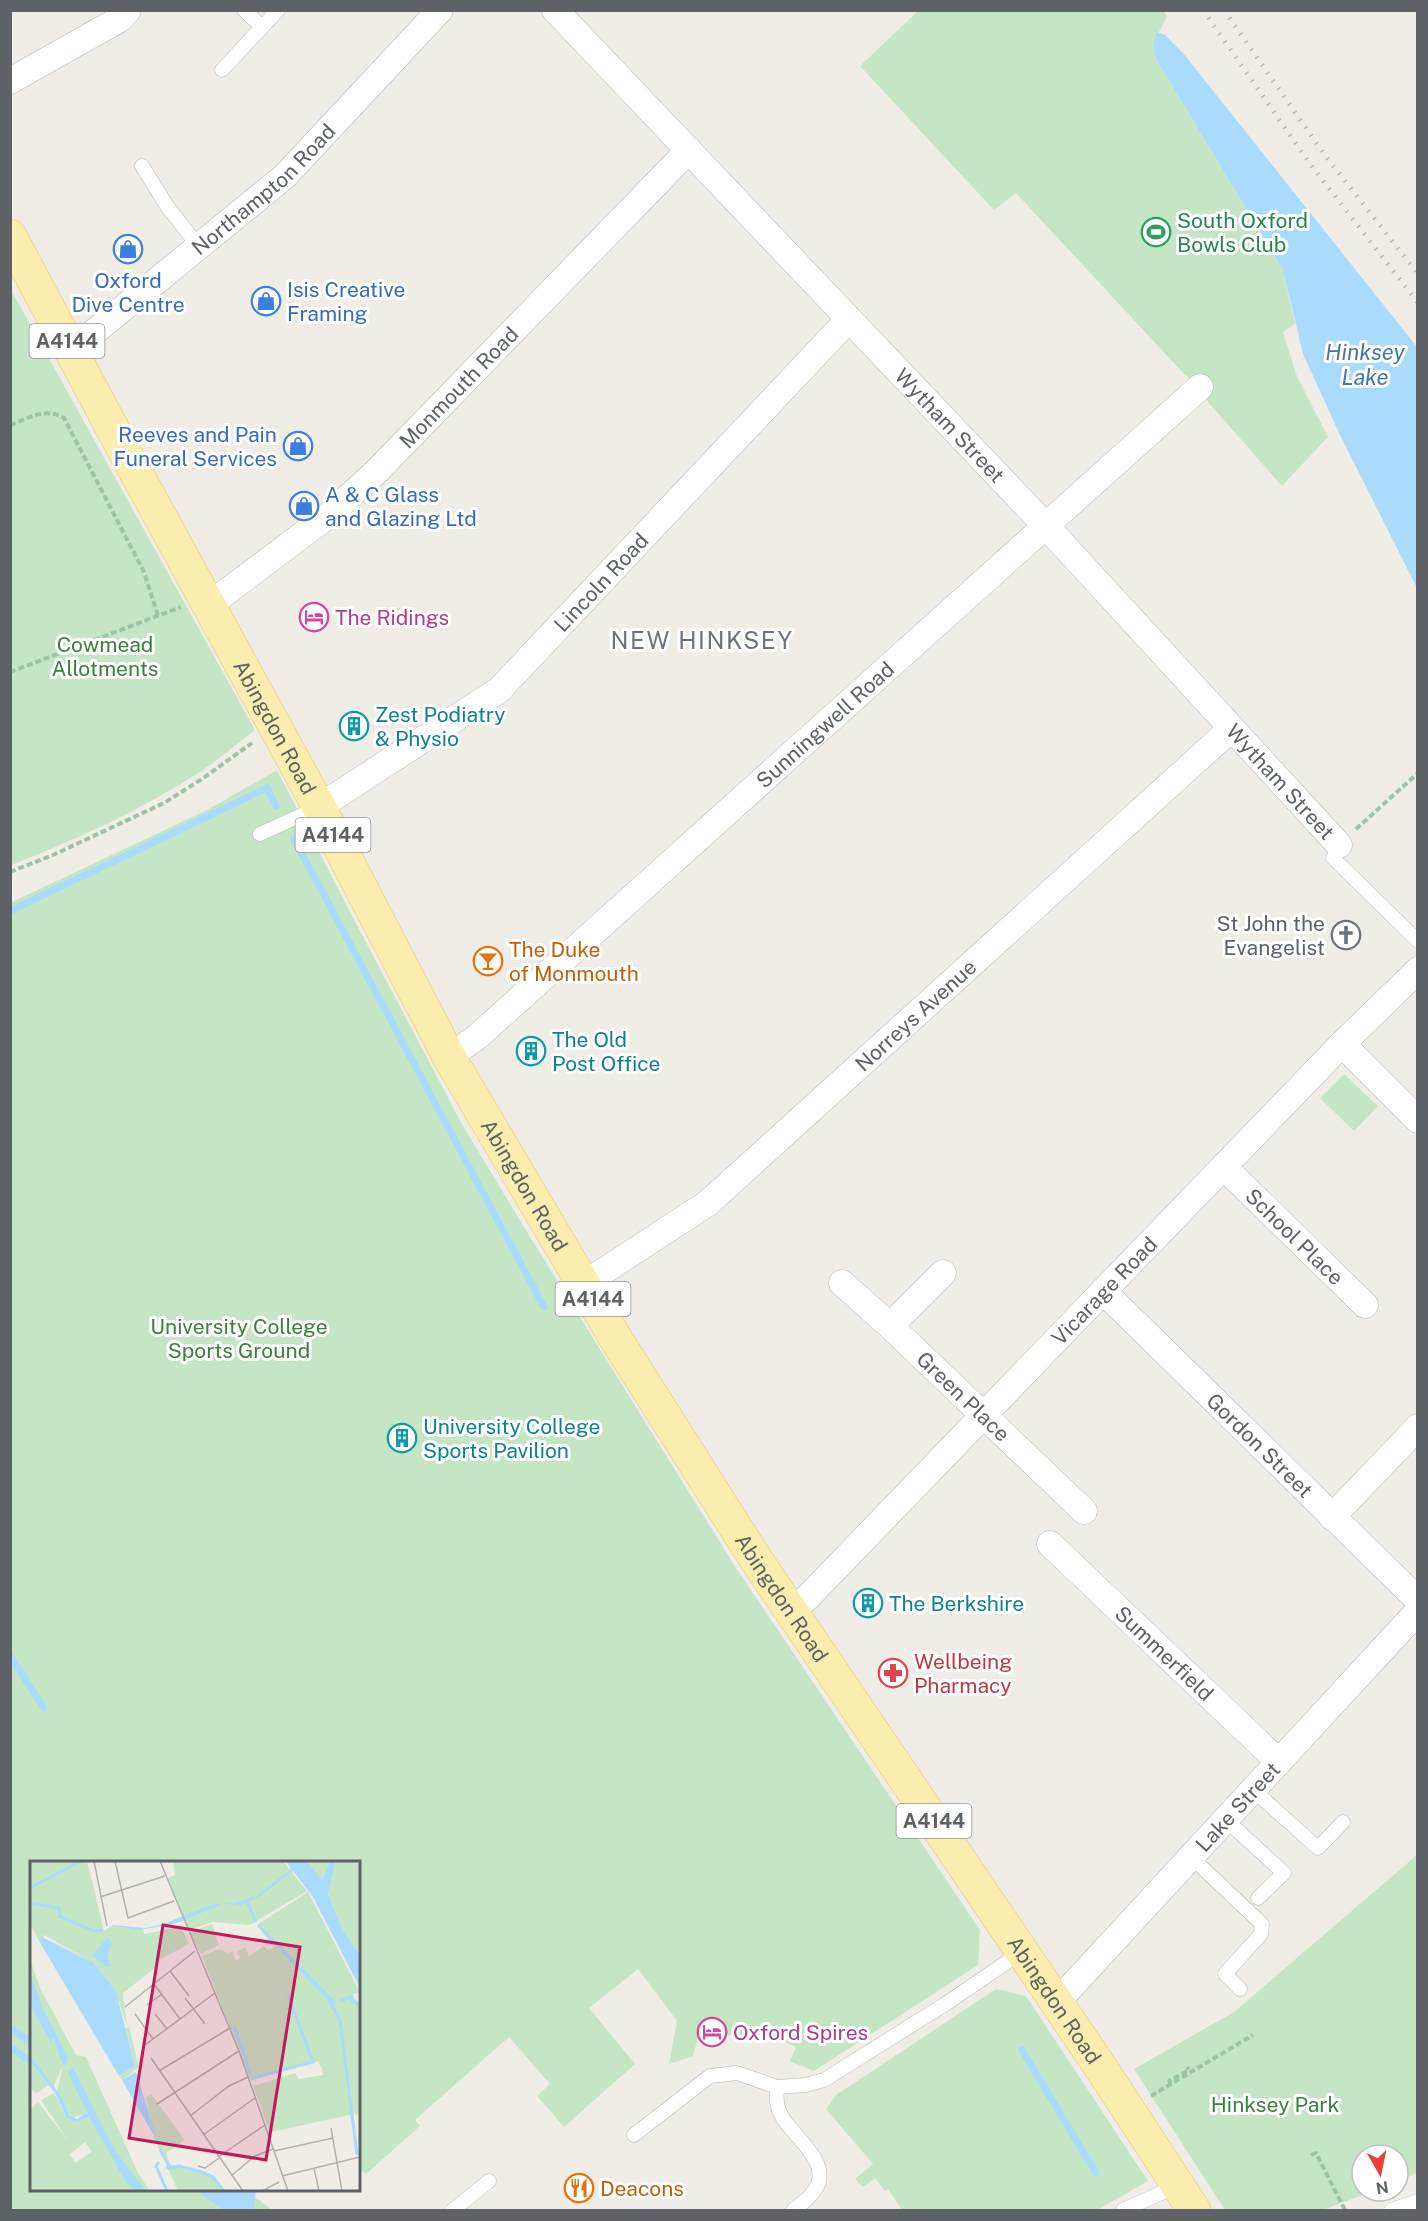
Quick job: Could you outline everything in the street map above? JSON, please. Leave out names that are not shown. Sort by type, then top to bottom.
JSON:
[{"type":"main road","name":"Abingdon Road","points":[[10,236],[319,807],[449,1057],[638,1376],[791,1611],[1023,1951],[1186,2198]]},
{"type":"street","points":[[10,81],[120,19],[128,10]]},
{"type":"street","name":"Northampton Road","points":[[70,347],[88,337],[285,176],[440,10]]},
{"type":"street","name":"Wytham Street","points":[[555,10],[1115,599],[1336,851]]},
{"type":"street","name":"Monmouth Road","points":[[209,605],[330,514],[376,472],[689,150]]},
{"type":"street","name":"Lincoln Road","points":[[319,807],[500,690],[849,319]]},
{"type":"street","name":"Sunningwell Road","points":[[449,1057],[477,1037],[570,944],[1200,387]]},
{"type":"street","name":"Norreys Avenue","points":[[584,1284],[708,1203],[1231,729]]},
{"type":"street","name":"Vicarage Road","points":[[791,1611],[807,1598],[983,1417],[1342,1044],[1418,970]]},
{"type":"street","points":[[1342,1044],[1418,1120]]},
{"type":"street","name":"School Place","points":[[1224,1167],[1365,1305]]},
{"type":"street","points":[[890,1326],[943,1273]]},
{"type":"street","name":"Green Place","points":[[842,1283],[1084,1511]]},
{"type":"street","name":"Gordon Street","points":[[1103,1292],[1418,1600]]},
{"type":"street","points":[[1332,1517],[1418,1427]]},
{"type":"street","name":"Summerfield","points":[[1050,1544],[1278,1761]]},
{"type":"street","name":"Lake Street","points":[[1057,2002],[1418,1611]]},
{"type":"lane","points":[[244,10],[262,27]]},
{"type":"lane","points":[[222,70],[278,10]]},
{"type":"lane","points":[[142,166],[167,206],[199,247]]},
{"type":"lane","points":[[260,834],[319,807]]},
{"type":"lane","points":[[1336,851],[1418,940]]},
{"type":"lane","points":[[1253,1790],[1322,1852],[1343,1822]]},
{"type":"lane","points":[[1226,1820],[1284,1873],[1258,1898]]},
{"type":"lane","points":[[1192,1858],[1262,1924],[1261,1934],[1225,1974],[1240,1989]]},
{"type":"lane","points":[[634,2136],[710,2076],[737,2073],[777,2088],[806,2085],[824,2080],[947,2003],[1023,1951]]},
{"type":"lane","points":[[777,2088],[776,2100],[780,2114],[817,2163],[819,2176],[816,2190],[793,2211]]},
{"type":"lane","points":[[453,2211],[489,2181]]},
{"type":"lane","points":[[1123,2211],[1186,2198]]},
{"type":"lane","points":[[1391,2211],[1418,2201]]},
{"type":"path","points":[[10,425],[42,412],[55,413],[64,418],[144,572],[158,616]]},
{"type":"path","points":[[10,672],[172,610]]},
{"type":"path","points":[[10,872],[53,855],[164,803],[259,738]]},
{"type":"path","points":[[1336,851],[1418,773]]},
{"type":"path","points":[[1143,2102],[1254,2035]]},
{"type":"path","points":[[1171,2084],[1169,2081],[1189,2070],[1187,2067]]},
{"type":"path","points":[[1182,2078],[1185,2084]]},
{"type":"path","points":[[1311,2155],[1316,2153],[1345,2211]]},
{"type":"green space","name":"South Oxford Bowls Club","points":[[918,11],[1163,11],[1167,16],[1153,44],[1156,59],[1283,270],[1295,324],[1283,332],[1296,374],[1328,437],[1282,486],[1208,402],[1200,387],[1185,375],[1016,193],[994,210],[860,66]]},
{"type":"green space","name":"Cowmead Allotments","points":[[11,290],[255,730],[200,772],[155,799],[84,835],[11,865]]},
{"type":"green space","name":"University College Sports Ground","points":[[277,770],[463,1126],[736,1568],[980,1930],[978,1965],[814,2071],[790,2061],[796,2047],[775,2038],[730,2035],[698,2038],[693,2056],[669,2064],[677,2021],[638,1969],[589,2008],[635,2064],[564,2127],[537,2096],[550,2084],[509,2037],[415,2120],[420,2126],[366,2174],[360,2169],[360,1861],[30,1861],[30,2191],[247,2191],[272,2210],[11,2210],[10,903],[207,810]]},
{"type":"green space","points":[[1344,1074],[1378,1106],[1354,1131],[1320,1098]]},
{"type":"green space","name":"Hinksey Park","points":[[1417,1855],[1417,2173],[1410,2176],[1410,2143],[1350,2143],[1350,2200],[1323,2210],[1225,2210],[1134,2069],[1234,2012]]},
{"type":"green space","points":[[996,1989],[1026,1996],[1148,2181],[1097,2210],[902,2210],[888,2189],[885,2191],[875,2178],[863,2187],[855,2179],[873,2164],[826,2109],[836,2095]]},
{"type":"water","name":"Hinksey Lake","points":[[1157,32],[1165,35],[1183,53],[1417,347],[1417,588],[1340,435],[1303,354],[1283,270],[1156,59],[1153,44]]},
{"type":"water","points":[[202,2191],[256,2191],[254,2209],[229,2210]]},
{"type":"waterway","points":[[10,911],[267,788],[276,806]]},
{"type":"waterway","points":[[294,839],[544,1307]]},
{"type":"waterway","points":[[10,1656],[44,1708]]},
{"type":"waterway","points":[[10,2028],[30,2042]]},
{"type":"waterway","points":[[10,2047],[30,2062]]},
{"type":"waterway","points":[[1022,2050],[1096,2173]]},
{"type":"waterway","points":[[202,2191],[229,2210]]},
{"type":"railway","points":[[1203,10],[1310,164],[1418,303]]},
{"type":"railway","points":[[1224,10],[1324,154],[1418,274]]},
{"type":"place","name":"South Oxford Bowls Club","points":[[1156,232]]},
{"type":"place","name":"Oxford Dive Centre","points":[[128,249]]},
{"type":"place","name":"Isis Creative Framing","points":[[266,301]]},
{"type":"place","name":"Reeves and Pain Funeral Services","points":[[298,446]]},
{"type":"place","name":"A & C Glass and Glazing Ltd","points":[[304,506]]},
{"type":"place","name":"The Ridings","points":[[314,617]]},
{"type":"place","name":"Zest Podiatry & Physio","points":[[354,726]]},
{"type":"place","name":"St John the Evangelist","points":[[1346,935]]},
{"type":"place","name":"The Duke of Monmouth","points":[[488,961]]},
{"type":"place","name":"The Old Post Office","points":[[531,1051]]},
{"type":"place","name":"University College Sports Pavilion","points":[[402,1438]]},
{"type":"place","name":"The Berkshire","points":[[868,1603]]},
{"type":"place","name":"Wellbeing Pharmacy","points":[[893,1673]]},
{"type":"place","name":"Oxford Spires","points":[[712,2032]]},
{"type":"place","name":"Deacons","points":[[579,2188]]},
{"type":"district","name":"NEW HINKSEY","points":[[702,640]]}]
